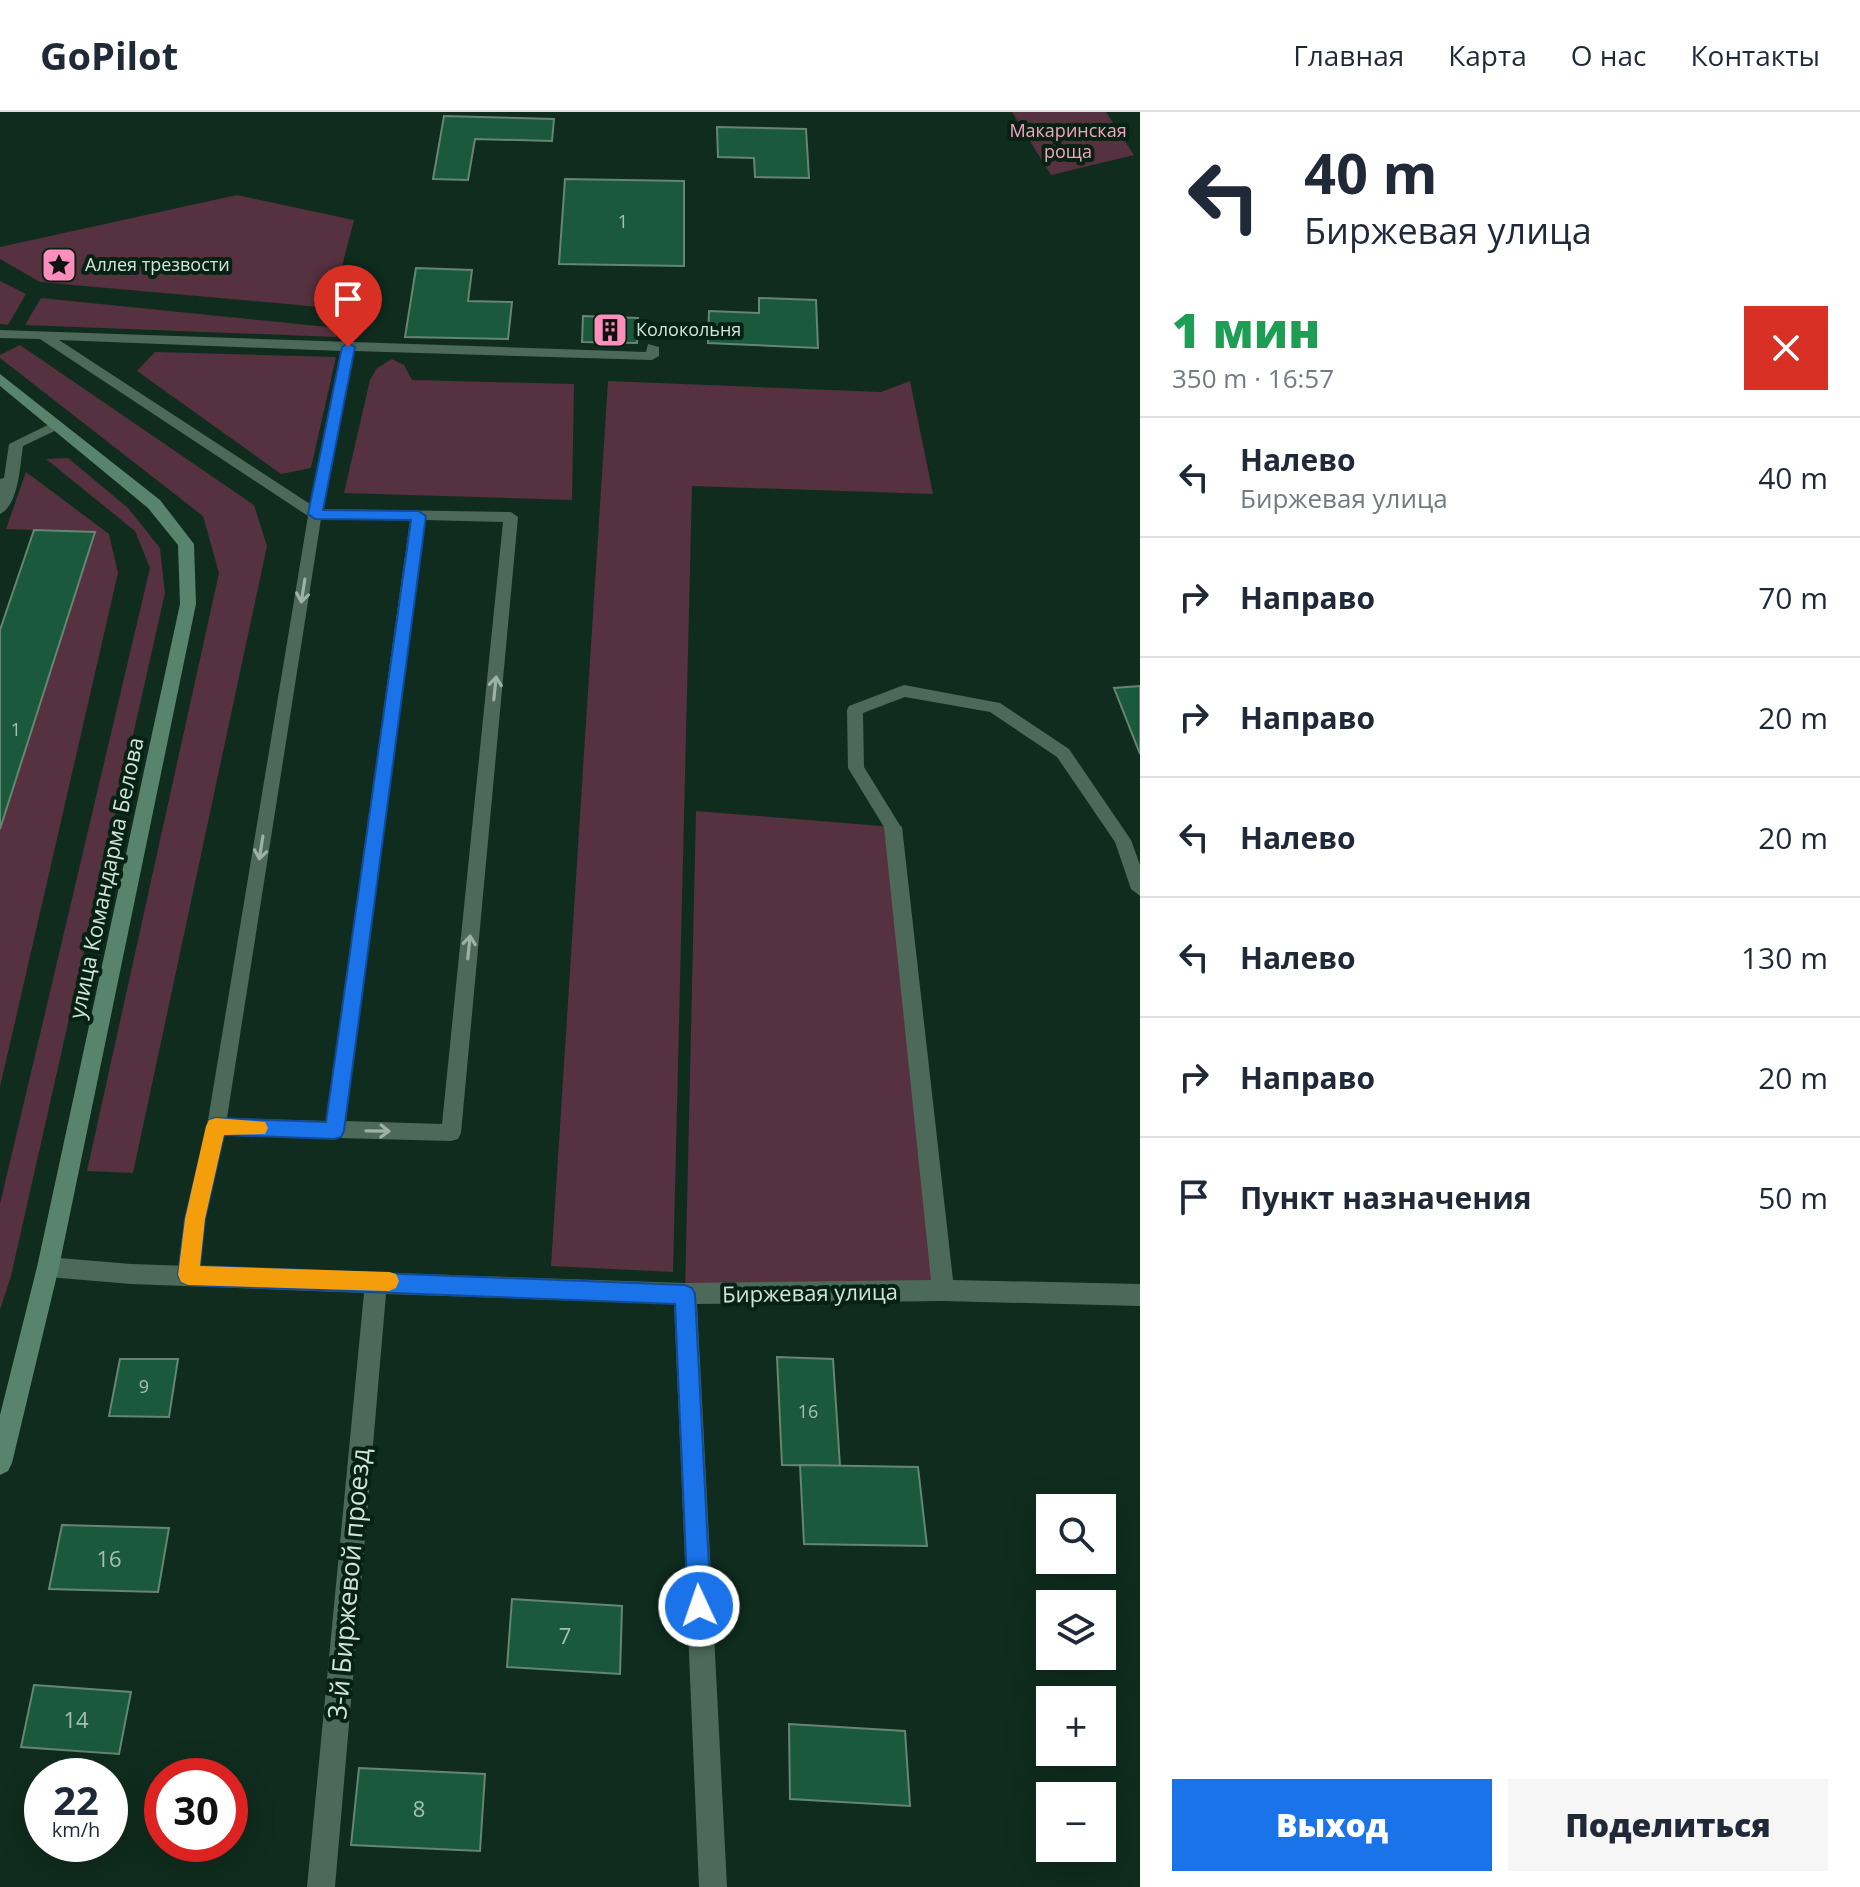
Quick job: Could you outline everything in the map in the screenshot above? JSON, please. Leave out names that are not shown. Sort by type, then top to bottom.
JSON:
[{"type":"main road","name":"улица Командарма Белова","points":[[0,379],[154,504],[186,544],[188,604],[48,1267],[0,1463]]},
{"type":"street","points":[[893,827],[943,1290]]},
{"type":"street","name":"Биржевая улица","points":[[48,1267],[685,1294],[943,1290],[1140,1295]]},
{"type":"street","name":"3-й Биржевой проезд","points":[[321,1887],[376,1281]]},
{"type":"street","points":[[685,1294],[713,1887]]},
{"type":"lane","points":[[0,334],[652,356],[653,347]]},
{"type":"lane","points":[[44,336],[315,514],[511,517],[451,1133],[216,1126]]},
{"type":"lane","points":[[188,1275],[195,1219],[216,1126],[315,514],[348,347]]},
{"type":"lane","points":[[0,509],[16,444],[56,425]]},
{"type":"lane","points":[[334,1131],[418,516]]},
{"type":"lane","points":[[893,827],[856,768],[855,710],[904,691],[994,707],[1063,753],[1123,840],[1140,889]]},
{"type":"green space","name":"Макаринская роща","points":[[1012,112],[1106,112],[1134,155],[1051,175]]},
{"type":"green space","points":[[237,195],[354,220],[331,308],[40,282],[0,259],[0,247]]},
{"type":"green space","points":[[0,281],[26,294],[8,325],[0,324]]},
{"type":"green space","points":[[41,298],[338,328],[336,337],[25,325]]},
{"type":"green space","points":[[20,345],[254,505],[267,546],[133,1173],[87,1171],[219,573],[203,516],[0,358],[0,355]]},
{"type":"green space","points":[[155,352],[336,357],[311,468],[281,474],[137,371]]},
{"type":"green space","points":[[392,359],[404,365],[412,380],[574,384],[572,500],[344,493],[370,380],[377,368]]},
{"type":"green space","points":[[608,381],[881,392],[910,381],[933,494],[692,486],[673,1272],[551,1266]]},
{"type":"green space","points":[[68,458],[128,508],[160,548],[165,593],[11,1276],[0,1310],[0,1204],[150,568],[135,531],[46,459]]},
{"type":"green space","points":[[26,472],[109,534],[118,573],[0,1087],[0,829],[94,532],[6,529]]},
{"type":"green space","points":[[696,811],[893,827],[943,1290],[685,1294]]},
{"type":"building","points":[[444,116],[554,119],[552,141],[475,139],[468,180],[433,179]]},
{"type":"building","points":[[717,127],[806,129],[809,178],[755,177],[754,158],[718,157]]},
{"type":"building","points":[[565,179],[684,181],[684,266],[559,264]]},
{"type":"building","points":[[416,268],[472,270],[468,301],[512,302],[508,339],[405,337]]},
{"type":"building","points":[[759,298],[816,300],[818,348],[708,343],[709,311],[759,313]]},
{"type":"building","name":"Колокольня","points":[[583,316],[638,318],[637,343],[582,342]]},
{"type":"building","points":[[34,530],[95,532],[0,829],[0,630]]},
{"type":"building","points":[[1140,686],[1140,754],[1114,688]]},
{"type":"building","points":[[777,1357],[833,1359],[840,1466],[782,1465]]},
{"type":"building","points":[[120,1359],[178,1359],[169,1417],[109,1416]]},
{"type":"building","points":[[800,1465],[918,1467],[927,1546],[804,1544]]},
{"type":"building","points":[[62,1525],[169,1528],[158,1592],[49,1589]]},
{"type":"building","points":[[512,1599],[622,1606],[620,1674],[507,1667]]},
{"type":"building","points":[[34,1685],[131,1692],[119,1754],[21,1747]]},
{"type":"building","points":[[789,1724],[905,1731],[910,1806],[790,1799]]},
{"type":"building","points":[[359,1768],[485,1774],[480,1851],[351,1845]]},
{"type":"slow traffic","points":[[259,1128],[216,1126],[195,1219],[188,1275],[389,1281]]},
{"type":"place","name":"Аллея трезвости","points":[[59,265]]},
{"type":"place","name":"Колокольня","points":[[610,330]]},
{"type":"route","points":[[348,347],[315,514],[418,516],[334,1131],[216,1126],[195,1219],[188,1275],[685,1294],[699,1606]]}]
